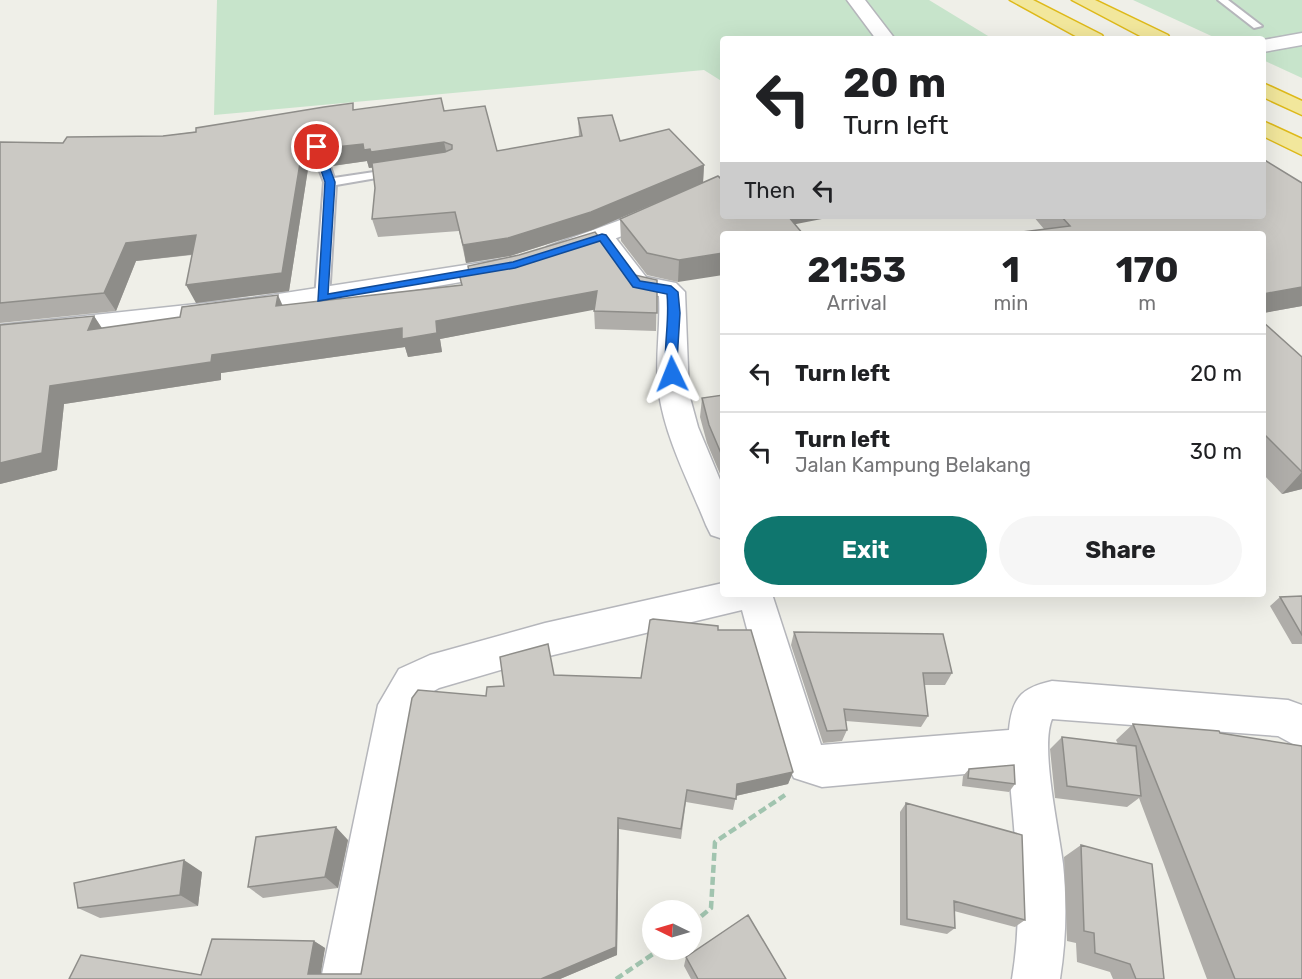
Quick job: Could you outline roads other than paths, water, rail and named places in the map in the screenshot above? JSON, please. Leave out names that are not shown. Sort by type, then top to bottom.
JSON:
[{"type":"highway","points":[[1019,0],[1089,36]]},
{"type":"highway","points":[[1081,0],[1155,36]]},
{"type":"highway","points":[[1266,91],[1302,109]]},
{"type":"highway","points":[[1266,129],[1302,148]]},
{"type":"street","points":[[856,0],[884,36]]},
{"type":"street","points":[[1266,45],[1302,39]]},
{"type":"street","points":[[0,334],[174,317],[322,298],[434,280],[531,260],[602,237],[670,210],[720,185]]},
{"type":"street","points":[[602,237],[637,284],[668,289],[672,292],[675,313],[670,354],[674,393],[680,418],[720,518]]},
{"type":"street","points":[[345,979],[398,705],[413,682],[430,673],[545,640],[732,597]]},
{"type":"street","points":[[755,597],[766,626],[800,749],[808,764],[822,766],[1003,749],[1028,753]]},
{"type":"street","points":[[1036,979],[1041,958],[1041,875],[1028,753],[1031,711],[1042,702],[1052,700],[1279,717],[1288,719],[1302,730]]},
{"type":"lane","points":[[1222,0],[1257,26]]},
{"type":"lane","points":[[317,147],[330,182],[322,298]]},
{"type":"lane","points":[[330,182],[412,170]]}]
